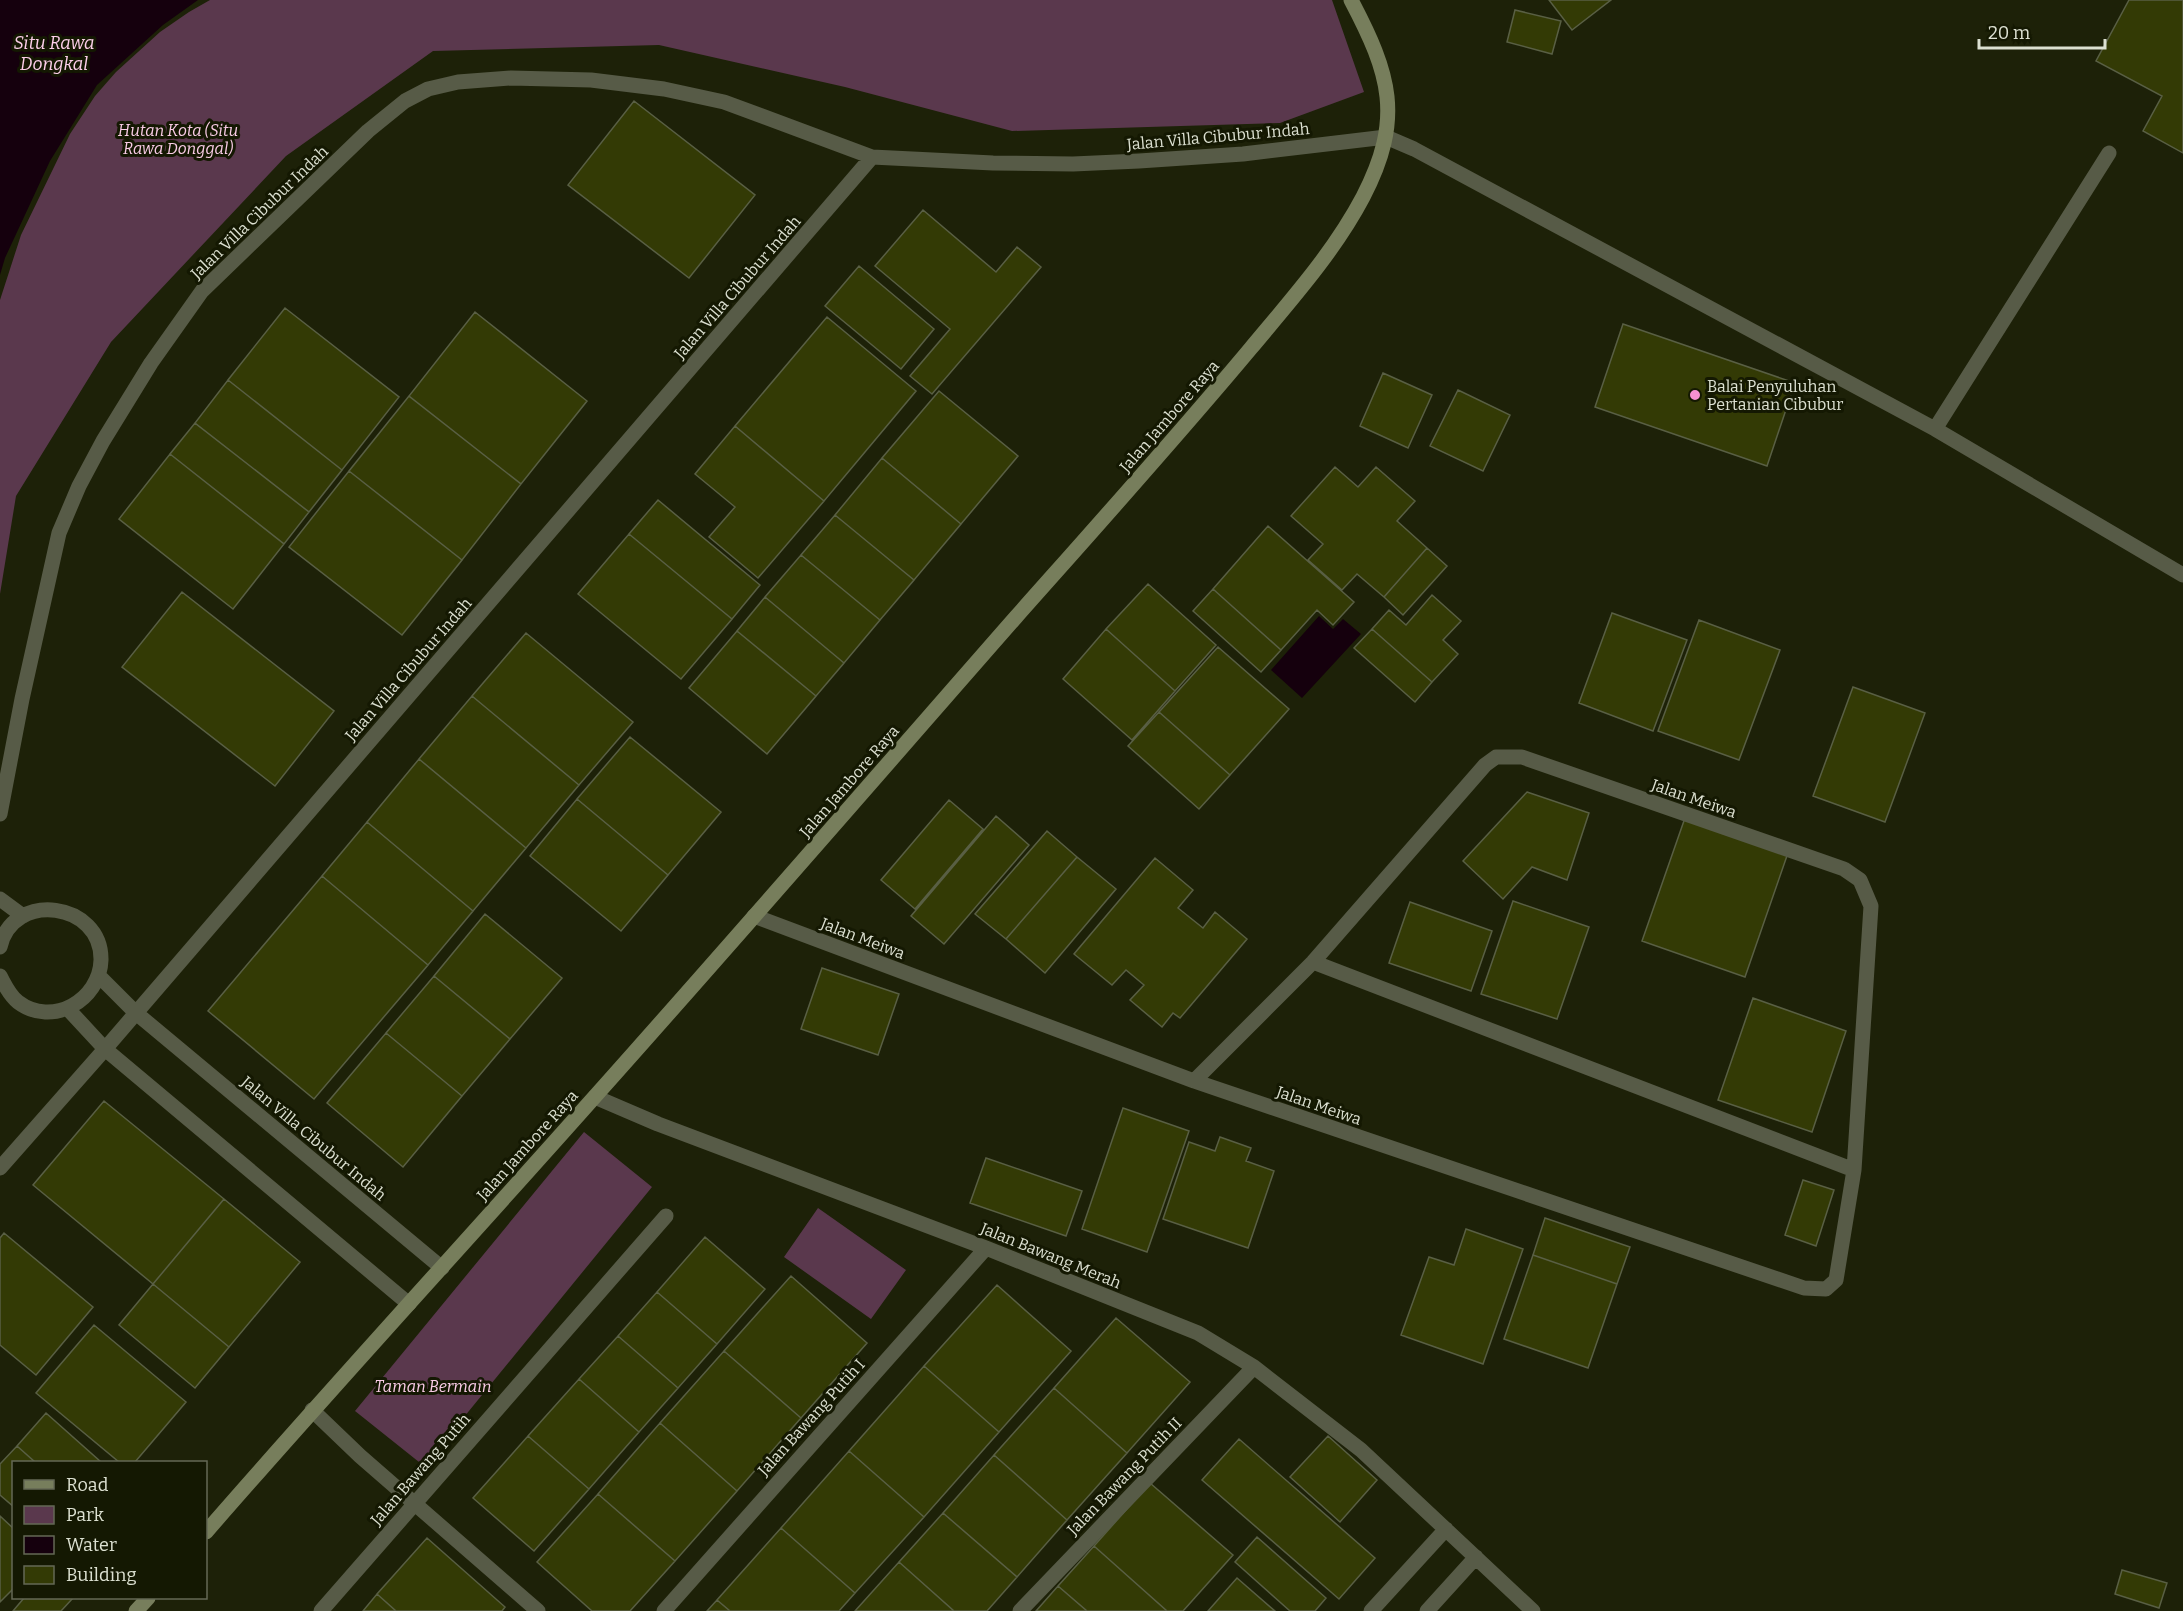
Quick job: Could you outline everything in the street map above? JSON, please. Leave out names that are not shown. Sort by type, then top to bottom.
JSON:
[{"type":"street","name":"Jalan Jambore Raya","points":[[207,1531],[312,1410],[442,1268],[754,916],[1220,384],[1314,271],[1337,240],[1364,196],[1386,137],[1388,116],[1386,82],[1369,33],[1351,0]]},
{"type":"street","name":"Jalan Villa Cibubur Indah","points":[[0,814],[22,699],[59,533],[79,486],[103,441],[151,363],[202,291],[368,131],[405,101],[428,88],[458,82],[511,78],[591,81],[664,89],[724,102],[872,157],[993,163],[1117,162],[1244,154],[1386,137]]},
{"type":"street","points":[[1386,137],[1414,149],[1935,429],[2183,575]]},
{"type":"street","points":[[1935,429],[2109,153]]},
{"type":"street","name":"Jalan Villa Cibubur Indah","points":[[0,1168],[872,157]]},
{"type":"street","name":"Jalan Meiwa","points":[[754,916],[1194,1082],[1804,1288],[1826,1289],[1836,1280],[1854,1170],[1871,906],[1860,880],[1844,870],[1522,757],[1496,757],[1485,765],[1313,962],[1194,1082]]},
{"type":"street","points":[[0,899],[23,916]]},
{"type":"street","points":[[0,947],[9,928],[23,916],[39,910],[57,909],[74,915],[88,926],[97,941],[101,958],[99,975],[92,989],[68,1009],[51,1012],[35,1010],[19,1003],[7,990],[0,976]]},
{"type":"street","points":[[1313,962],[1854,1170]]},
{"type":"street","name":"Jalan Villa Cibubur Indah","points":[[99,975],[136,1013],[442,1268]]},
{"type":"street","points":[[68,1009],[105,1049],[409,1304]]},
{"type":"street","name":"Jalan Bawang Merah","points":[[594,1097],[658,1124],[986,1248],[1198,1333],[1254,1366],[1360,1450],[1533,1611]]},
{"type":"street","name":"Jalan Bawang Putih","points":[[321,1611],[666,1216]]},
{"type":"street","name":"Jalan Bawang Putih I","points":[[664,1611],[986,1248]]},
{"type":"street","name":"Jalan Bawang Putih II","points":[[1020,1611],[1254,1366]]},
{"type":"street","points":[[312,1410],[360,1456],[538,1611]]},
{"type":"street","points":[[1371,1611],[1446,1529]]},
{"type":"street","points":[[1427,1611],[1476,1557]]},
{"type":"street","points":[[136,1611],[147,1599]]},
{"type":"green space","name":"Hutan Kota (Situ Rawa Donggal)","points":[[210,0],[1332,0],[1364,92],[1280,123],[1012,131],[845,87],[659,45],[433,51],[286,156],[111,342],[16,496],[0,594],[0,300],[21,235],[70,134],[95,96],[116,72],[160,32]]},
{"type":"green space","name":"Taman Bermain","points":[[584,1132],[652,1187],[424,1466],[355,1411]]},
{"type":"green space","points":[[818,1208],[906,1270],[871,1319],[784,1257]]},
{"type":"water","name":"Situ Rawa Dongkal","points":[[0,0],[198,0],[163,25],[97,85],[50,161],[5,258],[0,275]]},
{"type":"water","points":[[1319,616],[1333,629],[1343,619],[1361,634],[1302,698],[1271,670]]},
{"type":"building","points":[[1549,0],[1611,0],[1572,30]]},
{"type":"building","points":[[2129,0],[2183,0],[2183,153],[2143,131],[2162,96],[2096,61]]},
{"type":"building","points":[[1515,10],[1561,21],[1552,54],[1507,42]]},
{"type":"building","points":[[634,101],[755,195],[689,278],[568,185]]},
{"type":"building","points":[[923,210],[996,272],[1017,247],[1041,267],[932,394],[910,376],[950,329],[875,266]]},
{"type":"building","points":[[859,266],[934,329],[901,369],[825,306]]},
{"type":"building","points":[[285,308],[399,397],[342,470],[228,380]]},
{"type":"building","points":[[475,312],[587,401],[521,484],[409,396]]},
{"type":"building","points":[[827,317],[916,391],[824,501],[735,426]]},
{"type":"building","name":"Balai Penyuluhan Pertanian Cibubur","points":[[1623,324],[1795,383],[1767,466],[1595,407]]},
{"type":"building","points":[[1383,373],[1432,395],[1408,448],[1360,426]]},
{"type":"building","points":[[228,380],[342,470],[309,512],[195,423]]},
{"type":"building","points":[[1458,390],[1510,415],[1483,471],[1430,446]]},
{"type":"building","points":[[939,391],[1018,456],[961,524],[882,458]]},
{"type":"building","points":[[409,396],[521,484],[462,560],[349,471]]},
{"type":"building","points":[[195,423],[309,512],[284,544],[170,454]]},
{"type":"building","points":[[735,426],[824,501],[758,578],[709,537],[735,507],[695,474]]},
{"type":"building","points":[[170,454],[284,544],[233,609],[119,519]]},
{"type":"building","points":[[882,458],[961,524],[914,580],[835,515]]},
{"type":"building","points":[[1335,467],[1358,487],[1376,467],[1415,501],[1397,521],[1427,548],[1384,597],[1357,574],[1342,590],[1308,560],[1323,544],[1291,516]]},
{"type":"building","points":[[349,471],[462,560],[402,635],[289,547]]},
{"type":"building","points":[[658,500],[760,585],[732,619],[629,534]]},
{"type":"building","points":[[835,515],[914,580],[880,620],[801,555]]},
{"type":"building","points":[[1268,526],[1354,602],[1333,625],[1317,610],[1281,650],[1213,589]]},
{"type":"building","points":[[629,534],[732,619],[681,679],[578,594]]},
{"type":"building","points":[[1427,548],[1447,566],[1403,615],[1384,597]]},
{"type":"building","points":[[801,555],[880,620],[844,663],[765,597]]},
{"type":"building","points":[[1148,584],[1216,645],[1175,691],[1106,629]]},
{"type":"building","points":[[1213,589],[1281,650],[1261,672],[1193,611]]},
{"type":"building","points":[[182,592],[334,711],[275,786],[122,667]]},
{"type":"building","points":[[1432,595],[1461,621],[1443,640],[1458,654],[1432,682],[1372,629],[1389,610],[1406,625]]},
{"type":"building","points":[[765,597],[844,663],[816,696],[737,631]]},
{"type":"building","points":[[1612,613],[1687,640],[1653,731],[1579,703]]},
{"type":"building","points":[[1699,620],[1780,650],[1739,760],[1658,731]]},
{"type":"building","points":[[1106,629],[1175,691],[1132,740],[1063,679]]},
{"type":"building","points":[[1372,629],[1432,682],[1415,702],[1354,648]]},
{"type":"building","points":[[737,631],[816,696],[767,754],[689,688]]},
{"type":"building","points":[[526,633],[633,722],[579,785],[472,696]]},
{"type":"building","points":[[1218,647],[1289,709],[1230,775],[1159,712]]},
{"type":"building","points":[[1853,687],[1925,713],[1885,822],[1813,796]]},
{"type":"building","points":[[472,696],[579,785],[526,848],[419,759]]},
{"type":"building","points":[[1159,712],[1230,775],[1199,809],[1128,746]]},
{"type":"building","points":[[630,737],[721,812],[668,875],[577,799]]},
{"type":"building","points":[[419,759],[526,848],[473,911],[367,822]]},
{"type":"building","points":[[1527,792],[1589,813],[1567,880],[1532,867],[1503,899],[1463,861]]},
{"type":"building","points":[[577,799],[668,875],[621,931],[530,856]]},
{"type":"building","points":[[949,800],[983,829],[915,909],[881,880]]},
{"type":"building","points":[[1686,815],[1789,850],[1745,977],[1642,941]]},
{"type":"building","points":[[996,816],[1029,845],[944,944],[911,916]]},
{"type":"building","points":[[367,822],[473,911],[428,965],[322,876]]},
{"type":"building","points":[[1047,831],[1077,857],[1006,939],[975,914]]},
{"type":"building","points":[[1077,857],[1116,889],[1045,973],[1006,939]]},
{"type":"building","points":[[1155,858],[1193,890],[1178,908],[1203,928],[1215,912],[1247,939],[1180,1018],[1173,1013],[1162,1027],[1130,1000],[1144,985],[1126,970],[1112,985],[1074,954]]},
{"type":"building","points":[[322,876],[428,965],[314,1099],[208,1011]]},
{"type":"building","points":[[1513,901],[1589,927],[1557,1019],[1481,994]]},
{"type":"building","points":[[1410,902],[1492,931],[1471,991],[1389,963]]},
{"type":"building","points":[[485,914],[562,978],[510,1039],[434,976]]},
{"type":"building","points":[[822,968],[899,994],[878,1055],[801,1029]]},
{"type":"building","points":[[434,976],[510,1039],[462,1096],[386,1033]]},
{"type":"building","points":[[1753,998],[1846,1031],[1812,1132],[1718,1100]]},
{"type":"building","points":[[386,1033],[462,1096],[403,1167],[327,1103]]},
{"type":"building","points":[[104,1101],[224,1199],[153,1284],[33,1185]]},
{"type":"building","points":[[1123,1108],[1189,1131],[1147,1252],[1082,1229]]},
{"type":"building","points":[[1220,1137],[1251,1148],[1246,1161],[1274,1171],[1248,1248],[1163,1219],[1189,1142],[1215,1151]]},
{"type":"building","points":[[986,1158],[1082,1191],[1066,1236],[970,1203]]},
{"type":"building","points":[[1803,1180],[1834,1190],[1816,1246],[1785,1235]]},
{"type":"building","points":[[224,1199],[300,1262],[229,1347],[153,1284]]},
{"type":"building","points":[[1545,1218],[1630,1247],[1617,1284],[1533,1255]]},
{"type":"building","points":[[1466,1229],[1523,1249],[1483,1364],[1401,1335],[1429,1257],[1454,1265]]},
{"type":"building","points":[[4,1233],[93,1307],[36,1375],[0,1345],[0,1238]]},
{"type":"building","points":[[705,1237],[765,1289],[717,1344],[657,1292]]},
{"type":"building","points":[[1533,1255],[1617,1284],[1588,1368],[1504,1339]]},
{"type":"building","points":[[791,1276],[867,1343],[801,1418],[724,1351]]},
{"type":"building","points":[[153,1284],[229,1347],[195,1388],[119,1325]]},
{"type":"building","points":[[997,1285],[1071,1351],[999,1432],[924,1366]]},
{"type":"building","points":[[657,1292],[717,1344],[678,1388],[618,1336]]},
{"type":"building","points":[[1116,1318],[1190,1382],[1127,1453],[1054,1388]]},
{"type":"building","points":[[94,1325],[186,1402],[136,1461],[118,1461],[36,1393]]},
{"type":"building","points":[[618,1336],[678,1388],[639,1432],[579,1379]]},
{"type":"building","points":[[724,1351],[801,1418],[737,1491],[660,1423]]},
{"type":"building","points":[[924,1366],[999,1432],[924,1517],[849,1451]]},
{"type":"building","points":[[579,1379],[639,1432],[589,1489],[528,1436]]},
{"type":"building","points":[[1054,1388],[1127,1453],[1067,1520],[994,1455]]},
{"type":"building","points":[[46,1413],[100,1461],[34,1461],[17,1446]]},
{"type":"building","points":[[660,1423],[737,1491],[675,1561],[598,1494]]},
{"type":"building","points":[[528,1436],[589,1489],[534,1551],[473,1498]]},
{"type":"building","points":[[1328,1436],[1377,1480],[1340,1522],[1290,1477]]},
{"type":"building","points":[[1239,1439],[1375,1558],[1339,1599],[1202,1480]]},
{"type":"building","points":[[17,1446],[34,1461],[12,1461],[12,1505],[0,1495],[0,1464]]},
{"type":"building","points":[[849,1451],[924,1517],[855,1593],[781,1528]]},
{"type":"building","points":[[994,1455],[1067,1520],[1017,1577],[943,1513]]},
{"type":"building","points":[[1150,1483],[1233,1555],[1183,1611],[1167,1611],[1094,1546]]},
{"type":"building","points":[[598,1494],[675,1561],[630,1611],[592,1611],[537,1562]]},
{"type":"building","points":[[943,1513],[1017,1577],[987,1611],[954,1611],[899,1562]]},
{"type":"building","points":[[0,1516],[12,1527],[12,1590],[0,1602]]},
{"type":"building","points":[[781,1528],[855,1593],[839,1611],[730,1611],[717,1600]]},
{"type":"building","points":[[1257,1537],[1326,1598],[1315,1611],[1290,1611],[1235,1562]]},
{"type":"building","points":[[427,1538],[505,1607],[502,1611],[396,1611],[377,1594]]},
{"type":"building","points":[[1094,1546],[1167,1611],[1087,1611],[1058,1586]]},
{"type":"building","points":[[899,1562],[954,1611],[855,1611]]},
{"type":"building","points":[[2122,1570],[2167,1583],[2159,1608],[2115,1594]]},
{"type":"building","points":[[1237,1578],[1275,1611],[1208,1611]]},
{"type":"building","points":[[1058,1586],[1087,1611],[1036,1611]]},
{"type":"building","points":[[377,1594],[396,1611],[363,1611]]},
{"type":"building","points":[[23,1599],[72,1599],[61,1611],[13,1611]]},
{"type":"building","points":[[717,1600],[730,1611],[707,1611]]},
{"type":"place","name":"Balai Penyuluhan Pertanian Cibubur","points":[[1695,395]]}]
